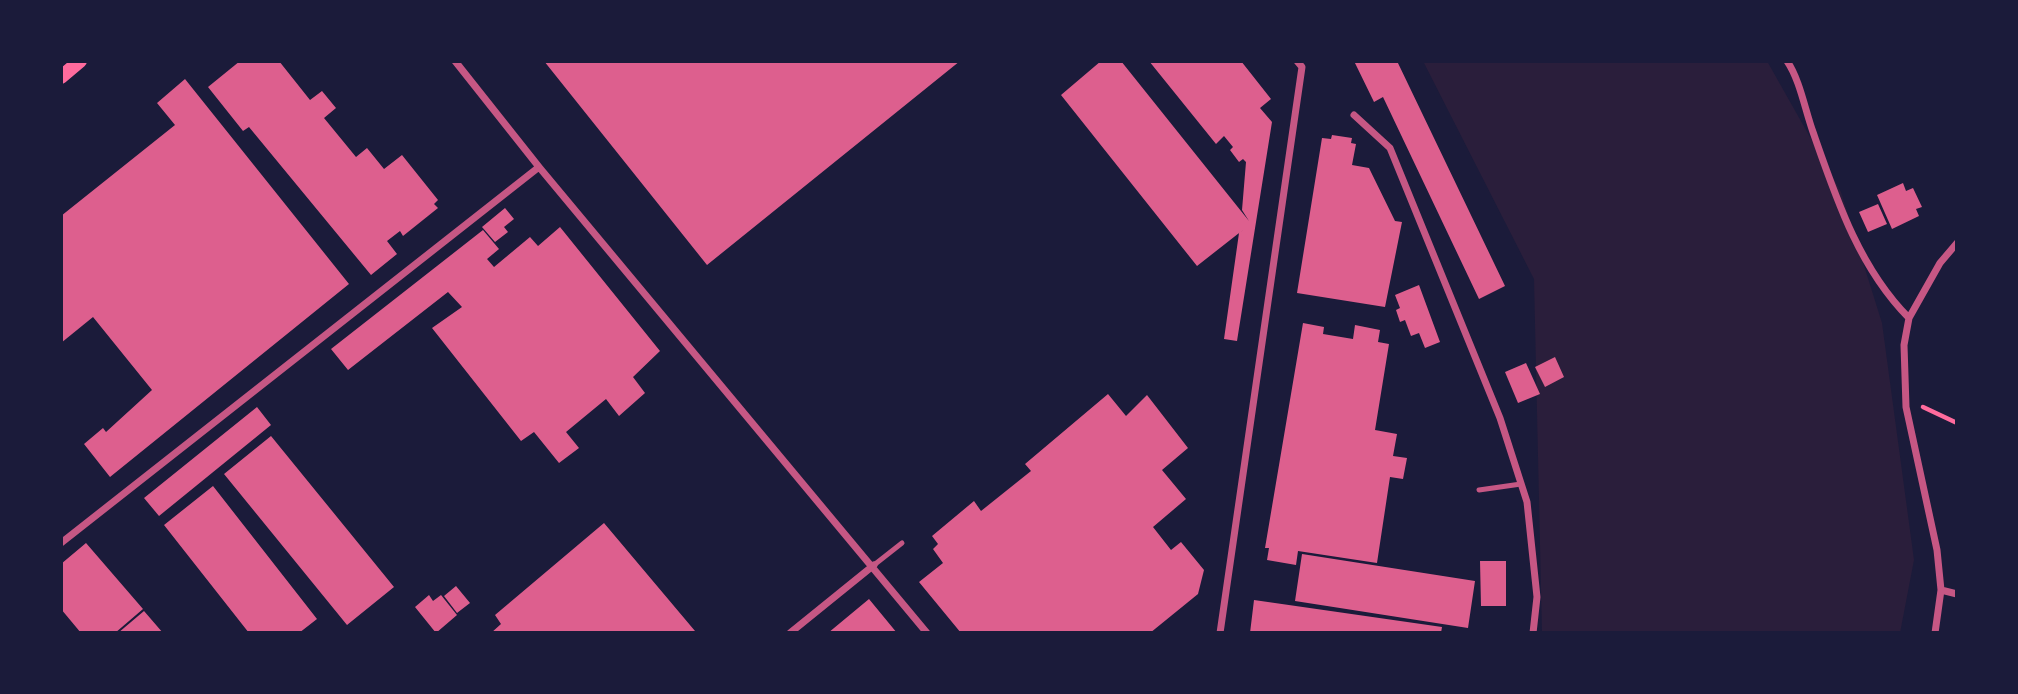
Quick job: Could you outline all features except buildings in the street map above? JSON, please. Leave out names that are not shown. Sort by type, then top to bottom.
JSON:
[{"type":"main road","points":[[61,77],[80,61]]},
{"type":"street","points":[[454,61],[538,167],[874,565],[927,633]]},
{"type":"street","points":[[1220,633],[1302,67],[1297,61]]},
{"type":"street","points":[[1787,61],[1831,186],[1866,263],[1889,298],[1909,318]]},
{"type":"street","points":[[1354,115],[1390,148],[1500,418],[1527,502],[1537,597],[1533,633]]},
{"type":"street","points":[[61,543],[538,167]]},
{"type":"street","points":[[1935,633],[1941,590],[1937,550],[1906,407],[1904,345],[1909,318],[1940,263],[1957,243]]},
{"type":"street","points":[[790,633],[874,565]]},
{"type":"street","points":[[1941,590],[1957,594]]},
{"type":"lane","points":[[1479,490],[1521,484]]},
{"type":"lane","points":[[874,565],[902,543]]},
{"type":"path","points":[[1906,407],[1922,407],[1957,423]]},
{"type":"shaded area","points":[[1423,61],[1767,61],[1841,192],[1882,323],[1914,560],[1900,633],[1542,633],[1534,279]]}]
